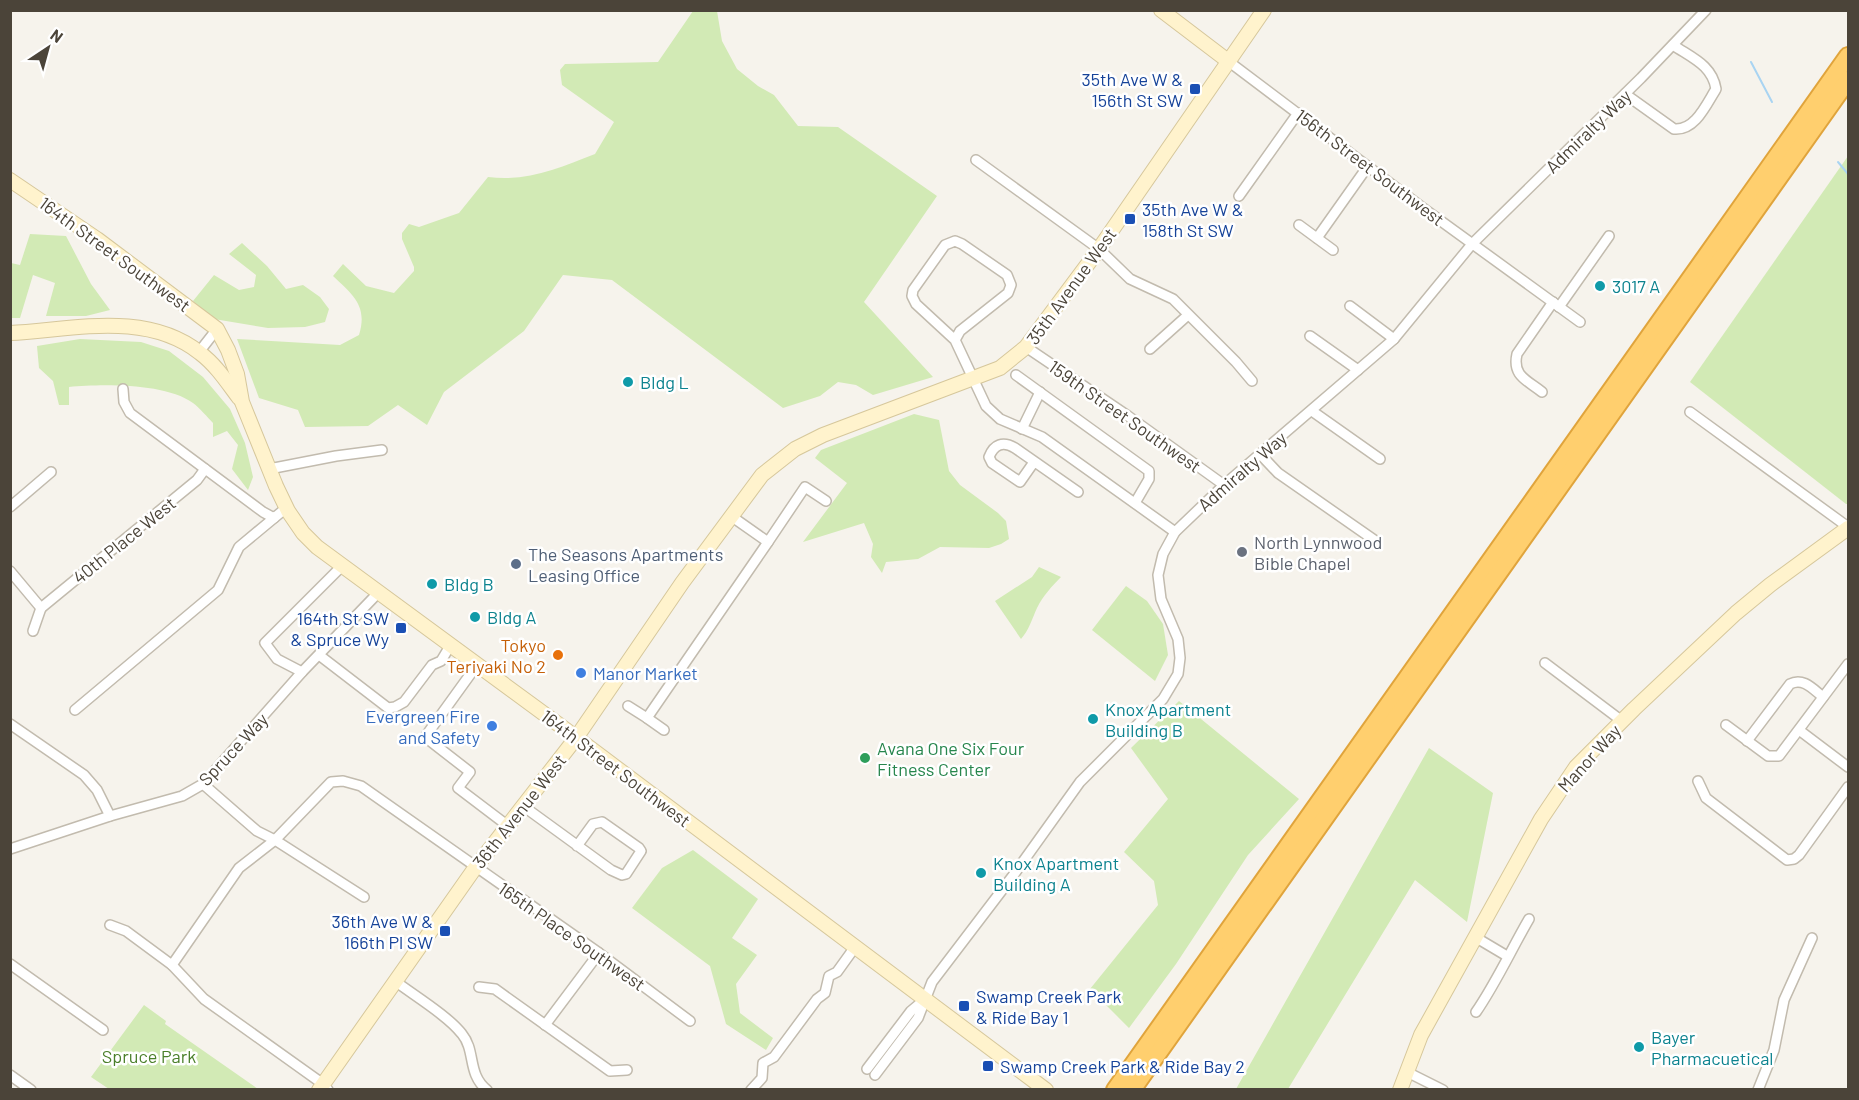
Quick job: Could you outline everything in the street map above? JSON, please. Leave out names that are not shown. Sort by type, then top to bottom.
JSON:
[{"type":"highway","points":[[1115,1089],[1848,56]]},
{"type":"highway","points":[[1132,1089],[1848,80]]},
{"type":"street","name":"156th Street Southwest","points":[[1161,10],[1472,244],[1580,322]]},
{"type":"street","name":"35th Avenue West","points":[[762,475],[795,449],[823,435],[1000,368],[1026,347],[1099,249],[1264,10]]},
{"type":"street","name":"Admiralty Way","points":[[871,1072],[911,1011],[925,999],[932,982],[1012,877],[1080,782],[1163,699],[1171,688],[1178,674],[1180,658],[1178,639],[1161,599],[1158,575],[1163,554],[1175,532],[1224,485],[1394,339],[1472,244],[1625,94],[1706,10]]},
{"type":"street","points":[[1625,94],[1674,129],[1682,129],[1693,123],[1716,89],[1714,78],[1709,70],[1673,45]]},
{"type":"street","points":[[1239,196],[1298,113]]},
{"type":"street","points":[[976,160],[1099,249],[1130,279],[1173,299],[1252,381]]},
{"type":"street","points":[[1317,238],[1368,166]]},
{"type":"street","name":"164th Street Southwest","points":[[10,180],[106,246],[217,329]]},
{"type":"street","points":[[1299,225],[1333,250]]},
{"type":"street","points":[[1542,392],[1518,373],[1515,363],[1516,354],[1609,236]]},
{"type":"street","points":[[955,340],[960,331],[1008,293],[1011,285],[1007,275],[955,241],[945,245],[913,290],[912,297],[916,304],[955,340],[975,378],[986,406],[1000,419],[1042,437],[1175,532]]},
{"type":"street","points":[[1350,306],[1394,339]]},
{"type":"street","points":[[1150,349],[1188,315]]},
{"type":"street","points":[[10,333],[98,325],[140,328],[164,334],[199,352],[223,376],[242,402]]},
{"type":"street","points":[[199,352],[217,329],[224,339],[237,374],[242,402]]},
{"type":"street","points":[[1310,336],[1358,370]]},
{"type":"street","name":"159th Street Southwest","points":[[1026,347],[1224,485]]},
{"type":"street","points":[[1016,375],[1149,471],[1149,479],[1135,502]]},
{"type":"street","points":[[123,389],[124,402],[130,413],[274,518]]},
{"type":"street","points":[[1022,429],[1040,392]]},
{"type":"street","name":"164th Street Southwest","points":[[242,402],[286,508],[303,533],[317,547],[1046,1089]]},
{"type":"street","points":[[1312,411],[1380,459]]},
{"type":"street","points":[[1690,412],[1848,527]]},
{"type":"street","points":[[1034,462],[1020,482],[992,464],[989,457],[996,446],[1008,444],[1078,492]]},
{"type":"street","points":[[269,469],[382,450]]},
{"type":"street","points":[[1260,454],[1278,473],[1377,542]]},
{"type":"street","name":"40th Place West","points":[[41,608],[197,480],[206,469]]},
{"type":"street","points":[[10,507],[51,472]]},
{"type":"street","name":"36th Avenue West","points":[[324,1088],[395,981],[475,868],[576,738],[762,475]]},
{"type":"street","points":[[646,718],[805,487],[826,501]]},
{"type":"street","points":[[75,710],[218,590],[239,547],[286,508]]},
{"type":"street","points":[[731,516],[768,542]]},
{"type":"street","name":"Manor Way","points":[[1400,1089],[1421,1035],[1558,792],[1576,767],[1622,720],[1736,613],[1848,527]]},
{"type":"street","points":[[302,672],[277,659],[265,643],[342,566]]},
{"type":"street","points":[[10,572],[41,608],[33,631]]},
{"type":"street","name":"Spruce Way","points":[[15,847],[110,816],[182,796],[203,784],[302,672],[378,593]]},
{"type":"street","points":[[318,655],[388,708],[404,702],[432,664],[441,661],[450,646]]},
{"type":"street","points":[[1545,663],[1622,720]]},
{"type":"street","points":[[1726,725],[1768,756],[1779,756],[1848,663]]},
{"type":"street","points":[[477,665],[425,737],[470,772],[458,788],[508,826]]},
{"type":"street","points":[[1747,741],[1790,684],[1796,681],[1803,682],[1823,697]]},
{"type":"street","points":[[628,706],[664,730]]},
{"type":"street","points":[[10,724],[84,776],[97,790],[110,816]]},
{"type":"street","points":[[1799,730],[1848,767]]},
{"type":"street","points":[[1698,781],[1706,798],[1787,860],[1799,855],[1848,787]]},
{"type":"street","name":"165th Place Southwest","points":[[275,840],[331,782],[361,786],[599,953],[690,1021]]},
{"type":"street","points":[[203,784],[256,831],[275,840],[364,897]]},
{"type":"street","points":[[523,806],[577,846],[611,870],[622,875],[627,874],[640,851],[602,822],[593,824],[577,846]]},
{"type":"street","points":[[10,838],[15,847]]},
{"type":"street","points":[[172,965],[239,868],[275,840]]},
{"type":"street","points":[[1476,1012],[1492,989],[1529,918]]},
{"type":"street","points":[[110,925],[126,931],[172,965],[204,999],[324,1088]]},
{"type":"street","points":[[1475,937],[1508,956]]},
{"type":"street","points":[[1758,1089],[1774,1050],[1784,1000],[1812,938]]},
{"type":"street","points":[[751,1089],[762,1078],[763,1063],[774,1057],[817,999],[825,993],[829,976],[837,972],[855,947]]},
{"type":"street","points":[[545,1025],[599,953]]},
{"type":"street","points":[[10,963],[103,1030]]},
{"type":"street","points":[[395,981],[464,1036],[477,1079],[487,1089]]},
{"type":"street","points":[[479,987],[495,989],[610,1071],[627,1070]]},
{"type":"street","points":[[1407,1072],[1443,1089]]},
{"type":"street","points":[[10,1075],[31,1089]]},
{"type":"green space","points":[[693,11],[717,11],[722,41],[737,69],[758,86],[774,95],[798,126],[838,127],[937,196],[864,302],[933,377],[873,395],[856,385],[838,382],[820,396],[783,408],[612,280],[563,275],[524,331],[444,392],[427,425],[398,405],[368,426],[305,427],[298,410],[259,398],[237,339],[340,345],[359,335],[362,316],[357,302],[333,276],[343,264],[366,286],[394,293],[414,271],[402,239],[402,233],[409,224],[419,227],[459,213],[488,177],[530,176],[595,154],[614,122],[562,85],[560,70],[565,64],[658,62]]},
{"type":"green space","points":[[1848,156],[1848,504],[1846,504],[1690,382]]},
{"type":"green space","points":[[30,234],[66,236],[91,284],[110,310],[86,316],[46,316],[55,283],[33,275],[20,318],[11,318],[11,263],[20,265]]},
{"type":"green space","points":[[242,243],[267,266],[286,289],[303,285],[320,297],[329,309],[325,322],[305,327],[268,328],[214,319],[193,301],[214,275],[239,290],[254,287],[256,275],[229,254]]},
{"type":"green space","points":[[80,339],[141,342],[169,351],[203,377],[230,409],[245,443],[253,477],[248,490],[232,469],[238,445],[227,431],[213,437],[213,423],[196,405],[181,396],[133,386],[69,387],[69,405],[59,405],[53,381],[39,368],[37,346]]},
{"type":"green space","points":[[914,414],[939,420],[949,471],[960,485],[1006,521],[1009,539],[989,548],[940,547],[918,559],[886,562],[882,573],[871,557],[873,544],[864,523],[803,542],[847,483],[815,458],[821,450]]},
{"type":"green space","points":[[1039,567],[1061,577],[1042,599],[1021,639],[995,601],[1032,577]]},
{"type":"green space","points":[[1126,586],[1147,601],[1163,624],[1168,655],[1155,681],[1092,630]]},
{"type":"green space","points":[[1179,701],[1299,799],[1248,855],[1176,964],[1129,1028],[1090,989],[1158,905],[1154,881],[1124,852],[1168,799],[1131,748]]},
{"type":"green space","points":[[1429,748],[1493,793],[1467,922],[1415,880],[1288,1089],[1236,1089]]},
{"type":"green space","points":[[693,850],[758,899],[732,938],[757,955],[736,984],[740,1013],[773,1038],[766,1050],[726,1024],[710,966],[632,908],[662,868]]},
{"type":"green space","name":"Spruce Park","points":[[144,1005],[166,1021],[165,1024],[258,1089],[109,1089],[91,1077]]},
{"type":"waterway","points":[[1751,62],[1772,102]]},
{"type":"waterway","points":[[1838,162],[1848,174]]},
{"type":"place","name":"35th Ave W & 156th St SW","points":[[1195,89]]},
{"type":"place","name":"35th Ave W & 158th St SW","points":[[1130,219]]},
{"type":"place","name":"3017 A","points":[[1600,286]]},
{"type":"place","name":"Bldg L","points":[[628,382]]},
{"type":"place","name":"North Lynnwood Bible Chapel","points":[[1242,552]]},
{"type":"place","name":"The Seasons Apartments Leasing Office","points":[[516,564]]},
{"type":"place","name":"Bldg B","points":[[432,584]]},
{"type":"place","name":"Bldg A","points":[[475,617]]},
{"type":"place","name":"164th St SW & Spruce Wy","points":[[401,628]]},
{"type":"place","name":"Tokyo Teriyaki No 2","points":[[558,655]]},
{"type":"place","name":"Manor Market","points":[[581,673]]},
{"type":"place","name":"Knox Apartment Building B","points":[[1093,719]]},
{"type":"place","name":"Evergreen Fire and Safety","points":[[492,726]]},
{"type":"place","name":"Avana One Six Four Fitness Center","points":[[865,758]]},
{"type":"place","name":"Knox Apartment Building A","points":[[981,873]]},
{"type":"place","name":"36th Ave W & 166th Pl SW","points":[[445,931]]},
{"type":"place","name":"Swamp Creek Park & Ride Bay 1","points":[[964,1006]]},
{"type":"place","name":"Bayer Pharmacuetical","points":[[1639,1047]]},
{"type":"place","name":"Swamp Creek Park & Ride Bay 2","points":[[988,1066]]}]
